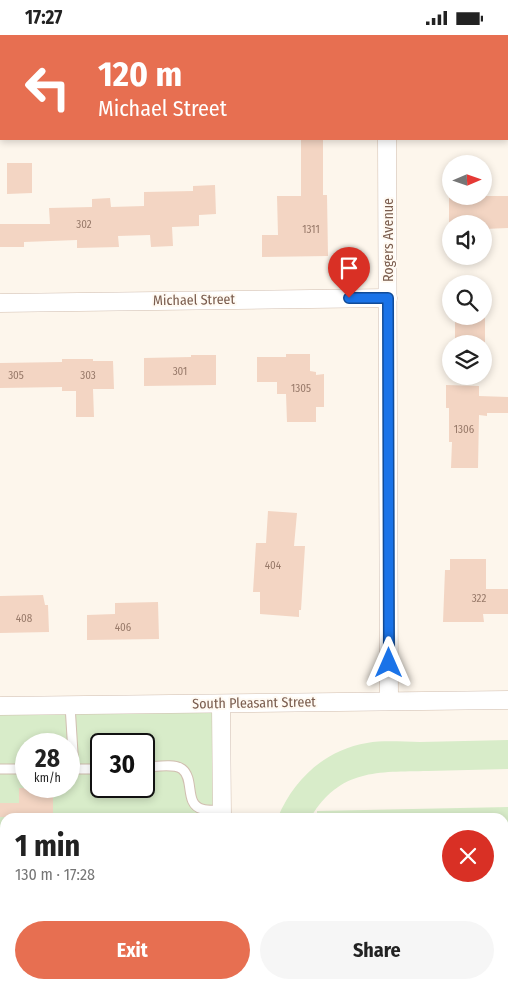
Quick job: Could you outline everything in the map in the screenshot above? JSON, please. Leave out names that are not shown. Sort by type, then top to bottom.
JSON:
[{"type":"street","name":"Rogers Avenue","points":[[387,140],[389,701]]},
{"type":"street","name":"Michael Street","points":[[0,303],[388,298]]},
{"type":"street","name":"South Pleasant Street","points":[[0,706],[508,700]]},
{"type":"street","points":[[221,704],[222,813]]},
{"type":"lane","points":[[70,705],[71,733]]},
{"type":"lane","points":[[155,767],[183,769],[188,778],[191,797],[195,805],[218,813]]},
{"type":"lane","points":[[0,769],[15,769]]},
{"type":"green space","points":[[221,704],[222,813],[0,813],[0,706]]},
{"type":"green space","points":[[508,740],[508,769],[376,773],[361,776],[334,790],[322,801],[314,813],[280,813],[293,790],[302,779],[325,759],[338,752],[367,743]]},
{"type":"green space","points":[[508,807],[508,813],[317,813],[317,811]]},
{"type":"building","points":[[301,140],[323,140],[323,195],[327,195],[328,256],[262,257],[262,235],[278,235],[277,196],[301,196]]},
{"type":"building","points":[[7,163],[32,163],[32,193],[7,194]]},
{"type":"building","points":[[215,185],[216,214],[199,215],[199,226],[172,227],[173,246],[151,247],[150,235],[118,236],[119,247],[77,248],[77,240],[24,242],[24,247],[0,247],[0,224],[50,224],[49,208],[92,207],[92,199],[110,198],[111,207],[144,206],[144,192],[193,191],[193,186]]},
{"type":"building","points":[[492,196],[508,196],[508,228],[492,229],[492,215],[449,215],[449,205],[492,205]]},
{"type":"building","points":[[455,325],[485,325],[485,335],[455,335]]},
{"type":"building","points":[[286,354],[310,354],[310,371],[316,372],[316,375],[324,374],[324,407],[316,407],[316,422],[287,422],[286,394],[277,394],[277,382],[257,382],[257,357],[286,357]]},
{"type":"building","points":[[191,355],[216,355],[216,385],[144,386],[144,358],[191,357]]},
{"type":"building","points":[[62,359],[113,361],[114,389],[93,389],[94,417],[76,417],[76,391],[62,391],[62,387],[0,388],[0,363],[62,362]]},
{"type":"building","points":[[446,385],[479,386],[479,396],[508,397],[508,413],[487,413],[487,416],[479,415],[478,468],[451,468],[452,442],[449,442],[449,408],[446,408]]},
{"type":"building","points":[[268,511],[297,513],[294,546],[305,546],[299,617],[260,614],[260,592],[253,592],[256,543],[266,543]]},
{"type":"building","points":[[450,559],[486,559],[486,589],[508,589],[508,614],[483,614],[484,622],[443,622],[445,570],[450,570]]},
{"type":"building","points":[[43,595],[45,605],[48,605],[49,632],[0,633],[0,596]]},
{"type":"building","points":[[158,602],[159,639],[87,640],[87,615],[115,614],[115,603]]},
{"type":"building","points":[[19,798],[53,798],[53,813],[0,813],[0,803],[19,803]]},
{"type":"route","points":[[349,298],[388,298],[389,663]]}]
